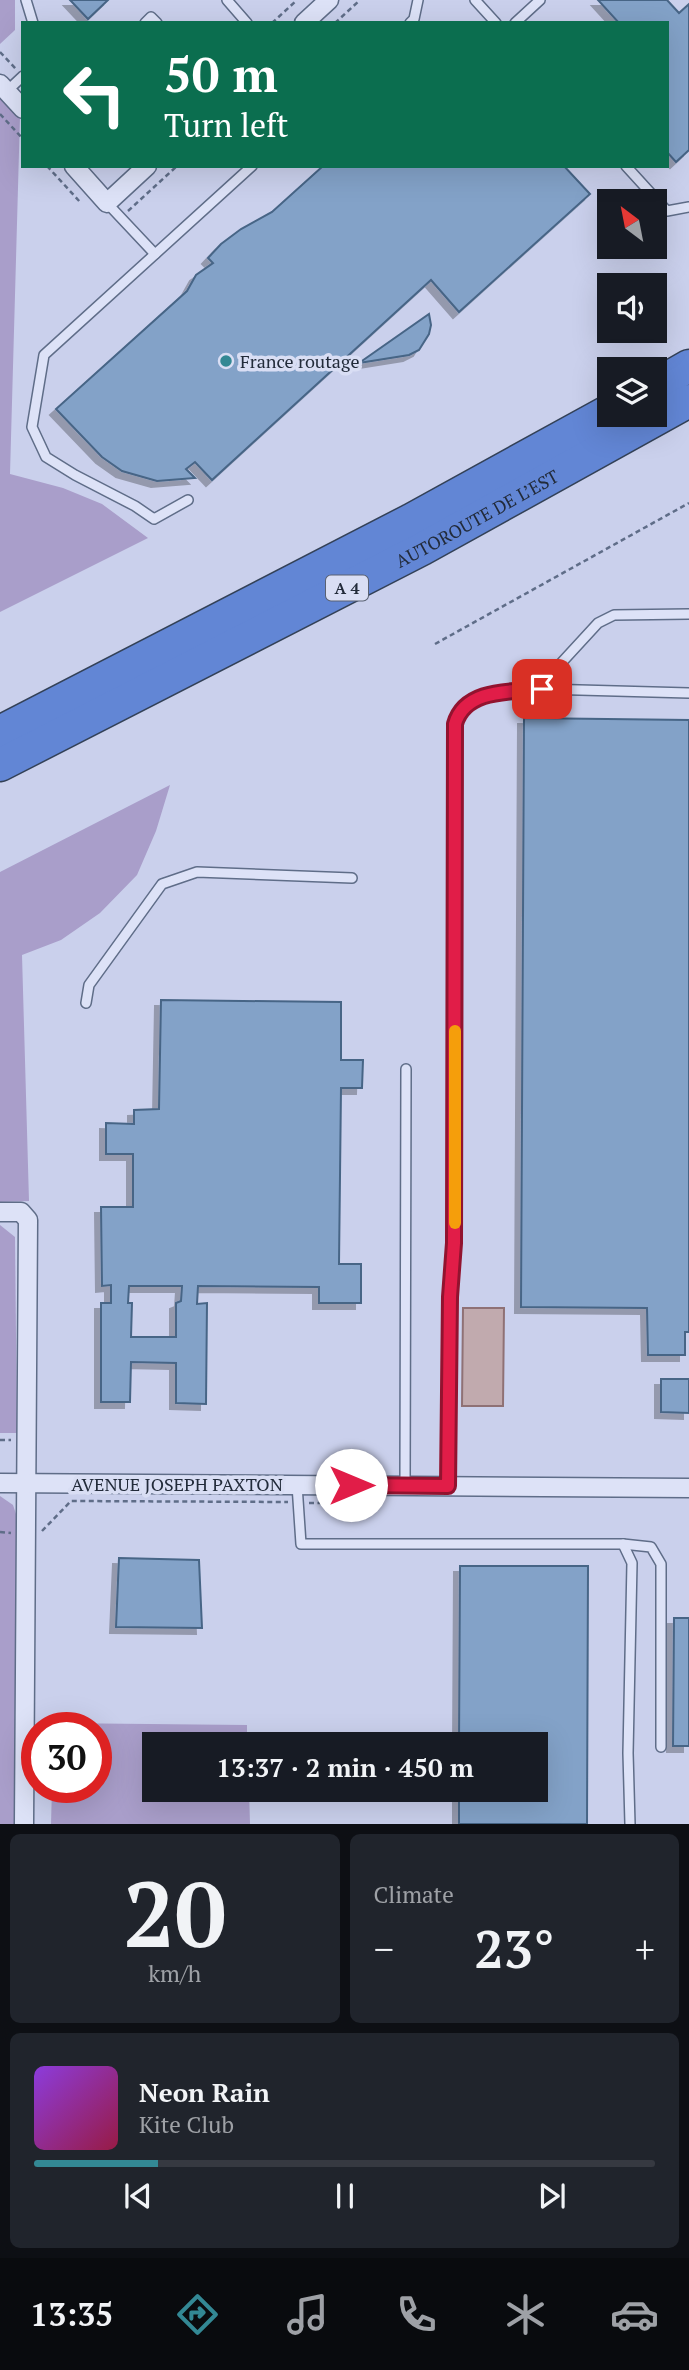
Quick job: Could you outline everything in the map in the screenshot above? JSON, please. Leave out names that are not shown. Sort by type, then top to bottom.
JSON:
[{"type":"highway","points":[[667,379],[689,366]]},
{"type":"highway","name":"AUTOROUTE DE L’EST","points":[[0,765],[422,549],[689,401]]},
{"type":"highway","name":"AUTOROUTE DE L’EST","points":[[0,732],[411,520],[597,418]]},
{"type":"street","points":[[306,21],[329,0]]},
{"type":"street","points":[[3,87],[21,107]]},
{"type":"street","points":[[76,168],[107,203],[145,168]]},
{"type":"street","points":[[0,1212],[21,1212],[28,1220],[24,1824]]},
{"type":"street","name":"AVENUE JOSEPH PAXTON","points":[[0,1483],[298,1494],[405,1486],[689,1488]]},
{"type":"lane","points":[[26,0],[32,21]]},
{"type":"lane","points":[[412,21],[418,0]]},
{"type":"lane","points":[[517,21],[540,0]]},
{"type":"lane","points":[[479,1],[494,21]]},
{"type":"lane","points":[[233,2],[246,21]]},
{"type":"lane","points":[[3,87],[21,77]]},
{"type":"lane","points":[[188,500],[155,519],[46,457],[32,427],[44,355],[245,168]]},
{"type":"lane","points":[[628,168],[667,211],[689,207]]},
{"type":"lane","points":[[107,203],[155,254]]},
{"type":"lane","points":[[542,689],[552,673],[598,623],[614,615],[689,614]]},
{"type":"lane","points":[[448,1486],[450,1297],[454,1243],[455,724],[458,715],[467,705],[483,695],[542,689],[689,693]]},
{"type":"lane","points":[[86,1003],[89,985],[162,884],[197,872],[352,878]]},
{"type":"lane","points":[[405,1486],[406,1069]]},
{"type":"lane","points":[[298,1494],[300,1544],[623,1544],[651,1547],[661,1564],[661,1747]]},
{"type":"lane","points":[[623,1544],[632,1563],[628,1753],[630,1824]]},
{"type":"path","points":[[274,21],[297,0]]},
{"type":"path","points":[[337,21],[360,0]]},
{"type":"path","points":[[0,51],[21,74]]},
{"type":"path","points":[[0,114],[21,137]]},
{"type":"path","points":[[49,168],[81,204]]},
{"type":"path","points":[[121,218],[175,168]]},
{"type":"path","points":[[435,645],[689,503]]},
{"type":"path","points":[[0,1532],[41,1532],[71,1501],[298,1494]]},
{"type":"shaded area","points":[[0,0],[15,0],[15,30],[0,44]]},
{"type":"shaded area","points":[[0,94],[20,116],[10,474],[63,488],[102,504],[148,538],[0,612]]},
{"type":"shaded area","points":[[170,785],[156,831],[137,875],[100,913],[61,940],[22,955],[29,1201],[0,1202],[0,872]]},
{"type":"shaded area","points":[[0,1225],[15,1237],[17,1433],[0,1433]]},
{"type":"shaded area","points":[[463,1308],[504,1308],[503,1406],[462,1406]]},
{"type":"shaded area","points":[[0,1496],[13,1505],[20,1526],[17,1824],[0,1824]]},
{"type":"shaded area","points":[[112,1724],[247,1725],[247,1732],[142,1732],[142,1802],[249,1802],[250,1824],[51,1824],[52,1803],[112,1803]]},
{"type":"building","points":[[70,0],[108,0],[88,19]]},
{"type":"building","points":[[598,0],[667,0],[679,13],[689,4],[689,150],[676,162],[669,154],[669,21],[617,21]]},
{"type":"building","name":"France routage","points":[[321,168],[566,168],[590,194],[459,312],[431,280],[212,480],[195,462],[186,469],[195,478],[157,481],[122,471],[102,457],[56,409],[187,291],[196,275],[213,263],[208,258],[221,244],[272,212]]},
{"type":"building","points":[[429,314],[429,334],[419,350],[409,355],[359,363]]},
{"type":"building","points":[[524,718],[689,720],[689,1332],[685,1332],[685,1355],[648,1355],[647,1308],[521,1307]]},
{"type":"building","points":[[161,1000],[341,1002],[341,1060],[363,1060],[362,1088],[341,1088],[339,1264],[361,1264],[361,1303],[319,1303],[319,1287],[198,1286],[197,1304],[207,1303],[206,1404],[176,1403],[176,1363],[131,1362],[130,1402],[101,1402],[101,1303],[111,1303],[111,1285],[102,1286],[101,1207],[133,1207],[133,1154],[106,1154],[106,1123],[134,1124],[134,1110],[159,1109]],"holes":[[[129,1286],[182,1286],[181,1301],[176,1303],[176,1337],[131,1337],[132,1303],[128,1303]]]},
{"type":"building","points":[[661,1379],[689,1379],[689,1413],[661,1412]]},
{"type":"building","points":[[119,1558],[199,1560],[202,1628],[116,1627]]},
{"type":"building","points":[[460,1566],[588,1566],[587,1824],[459,1824],[459,1802],[548,1802],[548,1732],[459,1732]]},
{"type":"building","points":[[674,1618],[689,1618],[689,1746],[673,1746]]},
{"type":"slow traffic","points":[[455,1031],[455,1223]]},
{"type":"place","name":"France routage","points":[[226,361]]},
{"type":"route","points":[[351,1485],[448,1486],[450,1297],[454,1243],[455,724],[458,715],[467,705],[483,695],[542,689]]}]
